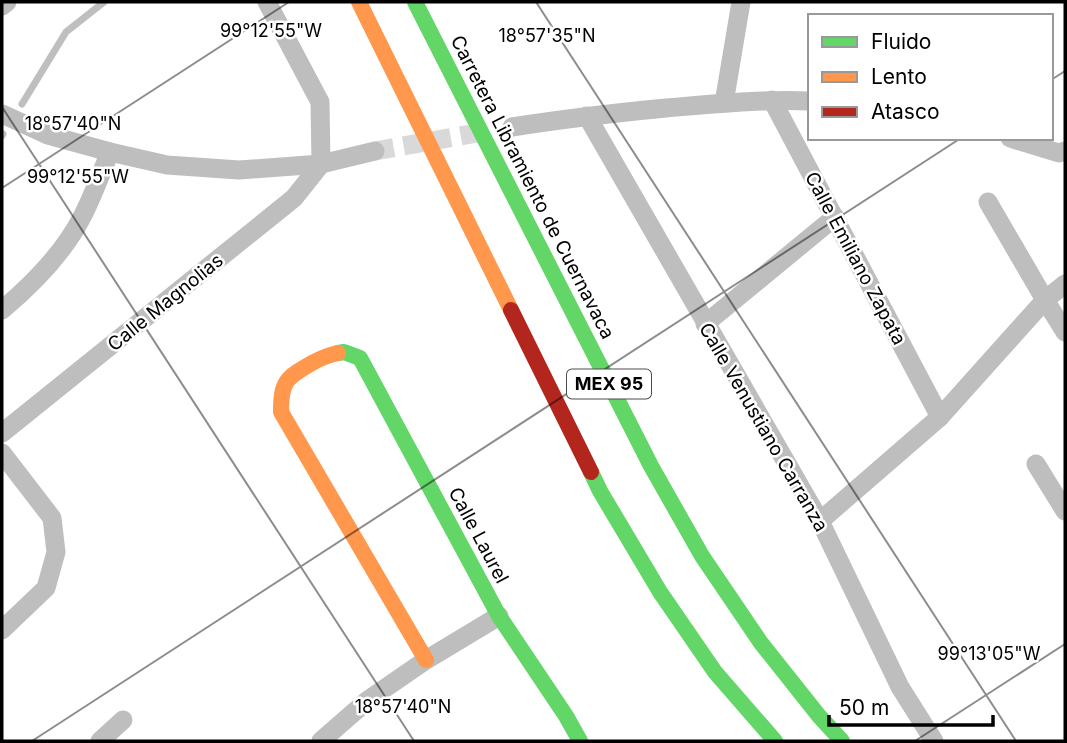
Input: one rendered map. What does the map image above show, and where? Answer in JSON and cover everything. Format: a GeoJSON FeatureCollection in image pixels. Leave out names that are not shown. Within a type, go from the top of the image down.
{"type":"FeatureCollection","features":[{"type":"Feature","properties":{"kind":"main road","name":"MEX 95"},"geometry":{"type":"LineString","coordinates":[[359,2],[600,491],[660,592],[715,672],[775,741]]}},
{"type":"Feature","properties":{"kind":"main road","name":"Carretera Libramiento de Cuernavaca"},"geometry":{"type":"LineString","coordinates":[[415,2],[651,466],[702,556],[761,643],[842,741]]}},
{"type":"Feature","properties":{"kind":"main road","name":"Calle Laurel"},"geometry":{"type":"LineString","coordinates":[[426,660],[281,412],[281,395],[289,376],[327,355],[344,352],[360,358],[499,615],[580,741]]}},
{"type":"Feature","properties":{"kind":"street"},"geometry":{"type":"LineString","coordinates":[[2,6],[7,2]]}},
{"type":"Feature","properties":{"kind":"street"},"geometry":{"type":"LineString","coordinates":[[268,2],[320,102],[321,164]]}},
{"type":"Feature","properties":{"kind":"street"},"geometry":{"type":"LineString","coordinates":[[724,103],[741,2]]}},
{"type":"Feature","properties":{"kind":"street","name":"Calle Emiliano Zapata"},"geometry":{"type":"LineString","coordinates":[[772,100],[940,417]]}},
{"type":"Feature","properties":{"kind":"street"},"geometry":{"type":"LineString","coordinates":[[512,127],[587,116],[724,103],[808,101]]}},
{"type":"Feature","properties":{"kind":"street"},"geometry":{"type":"LineString","coordinates":[[2,114],[48,135],[167,165],[239,170],[321,164],[375,151]]}},
{"type":"Feature","properties":{"kind":"street","name":"Calle Venustiano Carranza"},"geometry":{"type":"LineString","coordinates":[[587,116],[820,521],[900,687],[934,741]]}},
{"type":"Feature","properties":{"kind":"street"},"geometry":{"type":"LineString","coordinates":[[1017,140],[1062,152]]}},
{"type":"Feature","properties":{"kind":"street"},"geometry":{"type":"LineString","coordinates":[[2,310],[25,291],[59,253],[82,217],[110,152]]}},
{"type":"Feature","properties":{"kind":"street","name":"Calle Magnolias"},"geometry":{"type":"LineString","coordinates":[[2,433],[294,198],[321,164]]}},
{"type":"Feature","properties":{"kind":"street"},"geometry":{"type":"LineString","coordinates":[[988,202],[1065,332]]}},
{"type":"Feature","properties":{"kind":"street"},"geometry":{"type":"LineString","coordinates":[[705,324],[835,216]]}},
{"type":"Feature","properties":{"kind":"street"},"geometry":{"type":"LineString","coordinates":[[820,521],[940,417],[1045,300],[1065,284]]}},
{"type":"Feature","properties":{"kind":"street"},"geometry":{"type":"LineString","coordinates":[[2,453],[52,518],[56,552],[46,588],[2,630]]}},
{"type":"Feature","properties":{"kind":"street"},"geometry":{"type":"LineString","coordinates":[[1036,464],[1065,511]]}},
{"type":"Feature","properties":{"kind":"street"},"geometry":{"type":"LineString","coordinates":[[321,741],[368,700],[499,615]]}},
{"type":"Feature","properties":{"kind":"street"},"geometry":{"type":"LineString","coordinates":[[100,741],[123,720]]}},
{"type":"Feature","properties":{"kind":"waterway"},"geometry":{"type":"LineString","coordinates":[[22,104],[66,32],[104,2]]}},
{"type":"Feature","properties":{"kind":"tunnel"},"geometry":{"type":"LineString","coordinates":[[375,151],[488,131]]}},
{"type":"Feature","properties":{"kind":"traffic: fast"},"geometry":{"type":"LineString","coordinates":[[415,2],[651,466],[702,556],[761,643],[842,741]]}},
{"type":"Feature","properties":{"kind":"traffic: fast"},"geometry":{"type":"LineString","coordinates":[[338,353],[344,352],[360,358],[499,616],[580,741]]}},
{"type":"Feature","properties":{"kind":"traffic: fast"},"geometry":{"type":"LineString","coordinates":[[591,472],[660,592],[715,672],[775,741]]}},
{"type":"Feature","properties":{"kind":"traffic: slow"},"geometry":{"type":"LineString","coordinates":[[359,2],[511,310]]}},
{"type":"Feature","properties":{"kind":"traffic: slow"},"geometry":{"type":"LineString","coordinates":[[338,353],[303,368],[287,381],[282,393],[281,412],[426,660]]}},
{"type":"Feature","properties":{"kind":"traffic: jam"},"geometry":{"type":"LineString","coordinates":[[511,310],[591,472]]}}]}
